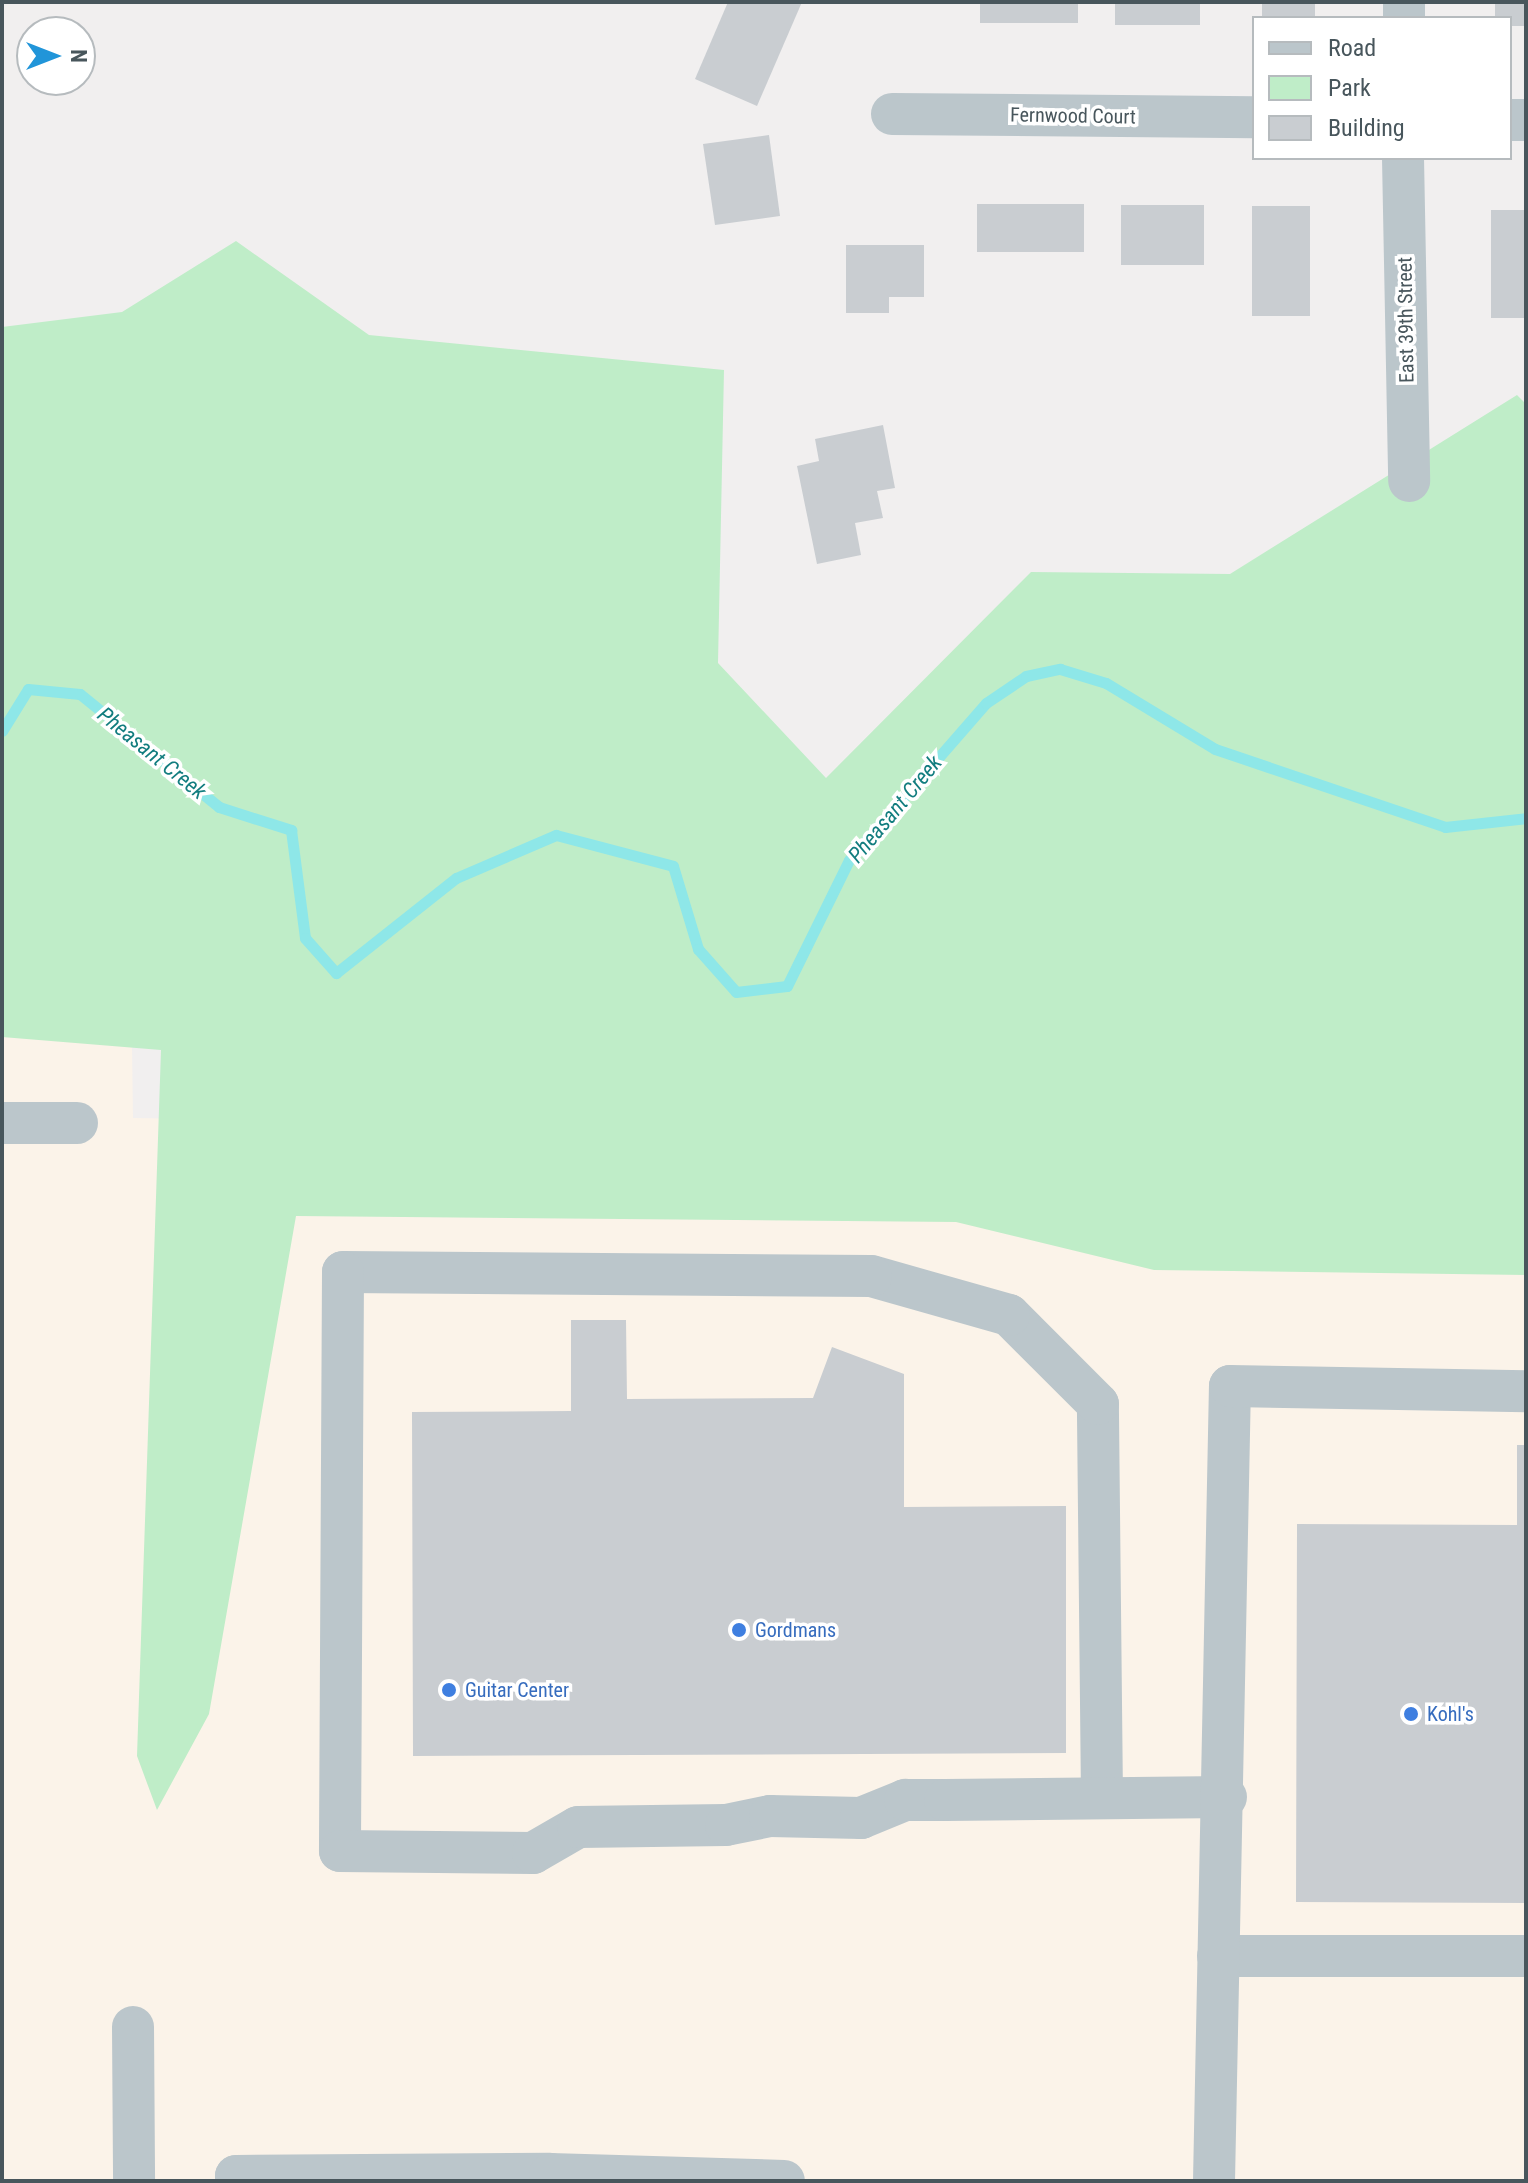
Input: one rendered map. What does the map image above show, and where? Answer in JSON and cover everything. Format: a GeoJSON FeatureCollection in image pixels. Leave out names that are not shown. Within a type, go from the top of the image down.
{"type":"FeatureCollection","features":[{"type":"Feature","properties":{"kind":"street","name":"Fernwood Court"},"geometry":{"type":"LineString","coordinates":[[892,114],[1252,117]]}},
{"type":"Feature","properties":{"kind":"street","name":"East 39th Street"},"geometry":{"type":"LineString","coordinates":[[1403,160],[1409,481]]}},
{"type":"Feature","properties":{"kind":"street"},"geometry":{"type":"LineString","coordinates":[[2,1123],[77,1123]]}},
{"type":"Feature","properties":{"kind":"street"},"geometry":{"type":"LineString","coordinates":[[1102,1798],[1098,1404],[1009,1315],[871,1276],[343,1272],[340,1851],[533,1853],[578,1827],[726,1825],[770,1816],[861,1818],[905,1800],[1226,1797]]}},
{"type":"Feature","properties":{"kind":"street"},"geometry":{"type":"LineString","coordinates":[[1214,2181],[1218,1956],[1226,1797],[1230,1386],[1526,1391]]}},
{"type":"Feature","properties":{"kind":"street"},"geometry":{"type":"LineString","coordinates":[[1218,1956],[1526,1956]]}},
{"type":"Feature","properties":{"kind":"street"},"geometry":{"type":"LineString","coordinates":[[133,2027],[134,2181]]}},
{"type":"Feature","properties":{"kind":"street"},"geometry":{"type":"LineString","coordinates":[[236,2181],[236,2176],[784,2181]]}},
{"type":"Feature","properties":{"kind":"shaded area"},"geometry":{"type":"Polygon","coordinates":[[[2,394],[123,394],[133,1118],[1526,1138],[1526,2181],[2,2181],[2,394]]]}},
{"type":"Feature","properties":{"kind":"green space"},"geometry":{"type":"Polygon","coordinates":[[[236,241],[369,335],[724,370],[718,663],[826,778],[1031,572],[1230,574],[1517,395],[1526,404],[1526,1275],[1154,1270],[956,1222],[296,1216],[209,1714],[157,1810],[137,1756],[161,1050],[2,1037],[2,327],[122,312],[236,241]]]}},
{"type":"Feature","properties":{"kind":"building"},"geometry":{"type":"Polygon","coordinates":[[[728,2],[802,2],[757,106],[695,79],[728,2]]]}},
{"type":"Feature","properties":{"kind":"building"},"geometry":{"type":"Polygon","coordinates":[[[980,2],[1078,2],[1078,23],[980,23],[980,2]]]}},
{"type":"Feature","properties":{"kind":"building"},"geometry":{"type":"Polygon","coordinates":[[[1115,2],[1200,2],[1200,25],[1115,25],[1115,2]]]}},
{"type":"Feature","properties":{"kind":"building"},"geometry":{"type":"Polygon","coordinates":[[[1262,2],[1315,2],[1315,16],[1262,16],[1262,2]]]}},
{"type":"Feature","properties":{"kind":"building"},"geometry":{"type":"Polygon","coordinates":[[[1495,2],[1526,2],[1526,26],[1512,26],[1512,16],[1495,16],[1495,2]]]}},
{"type":"Feature","properties":{"kind":"building"},"geometry":{"type":"Polygon","coordinates":[[[769,135],[780,216],[715,225],[703,144],[769,135]]]}},
{"type":"Feature","properties":{"kind":"building"},"geometry":{"type":"Polygon","coordinates":[[[977,204],[1084,204],[1084,252],[977,252],[977,204]]]}},
{"type":"Feature","properties":{"kind":"building"},"geometry":{"type":"Polygon","coordinates":[[[1121,205],[1204,205],[1204,265],[1121,265],[1121,205]]]}},
{"type":"Feature","properties":{"kind":"building"},"geometry":{"type":"Polygon","coordinates":[[[1252,206],[1310,206],[1310,316],[1252,316],[1252,206]]]}},
{"type":"Feature","properties":{"kind":"building"},"geometry":{"type":"Polygon","coordinates":[[[1491,210],[1526,210],[1526,318],[1491,318],[1491,210]]]}},
{"type":"Feature","properties":{"kind":"building"},"geometry":{"type":"Polygon","coordinates":[[[846,245],[924,245],[924,297],[889,297],[889,313],[846,313],[846,245]]]}},
{"type":"Feature","properties":{"kind":"building"},"geometry":{"type":"Polygon","coordinates":[[[883,425],[895,488],[877,491],[883,518],[855,523],[861,555],[817,564],[797,466],[819,461],[815,439],[883,425]]]}},
{"type":"Feature","properties":{"kind":"building","name":"Gordmans"},"geometry":{"type":"Polygon","coordinates":[[[571,1320],[626,1320],[627,1399],[813,1398],[832,1347],[904,1374],[904,1507],[1066,1506],[1066,1753],[413,1756],[412,1412],[571,1411],[571,1320]]]}},
{"type":"Feature","properties":{"kind":"building","name":"Kohl's"},"geometry":{"type":"Polygon","coordinates":[[[1517,1445],[1526,1445],[1526,1903],[1296,1902],[1297,1524],[1517,1525],[1517,1445]]]}},
{"type":"Feature","properties":{"kind":"waterway","name":"Pheasant Creek"},"geometry":{"type":"LineString","coordinates":[[2,731],[28,689],[80,694],[219,807],[291,830],[305,938],[336,973],[456,878],[556,835],[673,866],[698,949],[736,992],[787,986],[849,860],[986,703],[1026,676],[1060,669],[1106,683],[1215,749],[1445,827],[1526,818]]}},
{"type":"Feature","properties":{"kind":"place","name":"Gordmans"},"geometry":{"type":"Point","coordinates":[739,1630]}},
{"type":"Feature","properties":{"kind":"place","name":"Guitar Center"},"geometry":{"type":"Point","coordinates":[449,1690]}},
{"type":"Feature","properties":{"kind":"place","name":"Kohl's"},"geometry":{"type":"Point","coordinates":[1411,1714]}}]}
